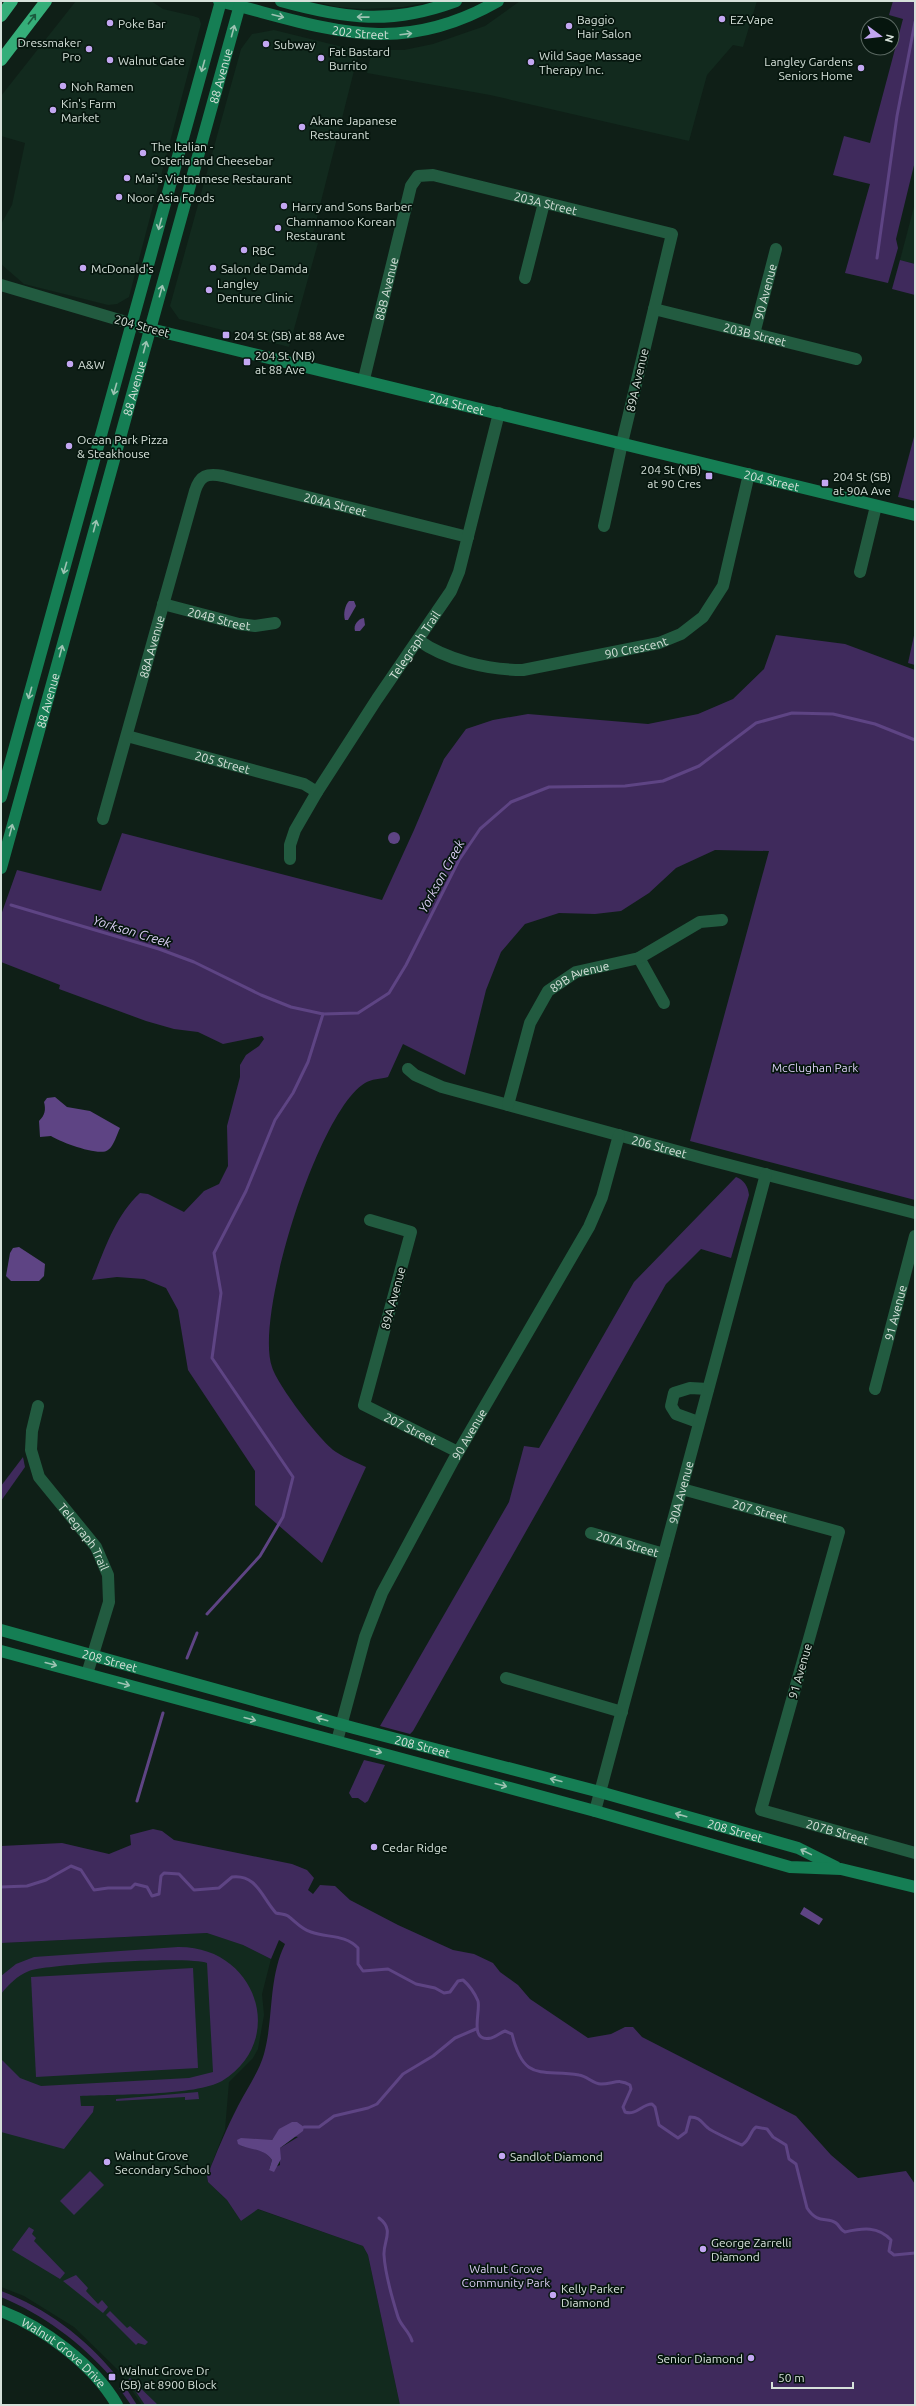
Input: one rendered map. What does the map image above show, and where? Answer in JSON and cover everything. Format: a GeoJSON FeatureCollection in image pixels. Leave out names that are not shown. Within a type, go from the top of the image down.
{"type":"FeatureCollection","features":[{"type":"Feature","properties":{"kind":"highway"},"geometry":{"type":"LineString","coordinates":[[1,16],[12,1]]}},
{"type":"Feature","properties":{"kind":"highway"},"geometry":{"type":"LineString","coordinates":[[1,60],[46,1]]}},
{"type":"Feature","properties":{"kind":"main road","name":"202 Street"},"geometry":{"type":"LineString","coordinates":[[221,1],[241,4],[343,31],[383,35],[402,34],[438,28],[459,21],[498,1]]}},
{"type":"Feature","properties":{"kind":"main road","name":"88 Avenue"},"geometry":{"type":"LineString","coordinates":[[1,797],[133,324],[221,1]]}},
{"type":"Feature","properties":{"kind":"main road","name":"202 Street"},"geometry":{"type":"LineString","coordinates":[[281,1],[324,13],[365,18],[418,13],[456,1]]}},
{"type":"Feature","properties":{"kind":"main road","name":"88 Avenue"},"geometry":{"type":"LineString","coordinates":[[1,868],[241,4]]}},
{"type":"Feature","properties":{"kind":"main road","name":"204 Street"},"geometry":{"type":"LineString","coordinates":[[133,324],[364,379],[915,515]]}},
{"type":"Feature","properties":{"kind":"main road"},"geometry":{"type":"LineString","coordinates":[[15,746],[33,751]]}},
{"type":"Feature","properties":{"kind":"main road","name":"208 Street"},"geometry":{"type":"LineString","coordinates":[[1,1630],[341,1724],[600,1792],[798,1848],[841,1869]]}},
{"type":"Feature","properties":{"kind":"main road","name":"208 Street"},"geometry":{"type":"LineString","coordinates":[[1,1651],[595,1811],[790,1867],[841,1869],[915,1887]]}},
{"type":"Feature","properties":{"kind":"main road","name":"Walnut Grove Drive"},"geometry":{"type":"LineString","coordinates":[[1,2311],[24,2321],[52,2338],[87,2368],[117,2405]]}},
{"type":"Feature","properties":{"kind":"street","name":"203A Street"},"geometry":{"type":"LineString","coordinates":[[418,176],[433,175],[672,234]]}},
{"type":"Feature","properties":{"kind":"street","name":"88B Avenue"},"geometry":{"type":"LineString","coordinates":[[364,379],[411,186],[418,176]]}},
{"type":"Feature","properties":{"kind":"street"},"geometry":{"type":"LineString","coordinates":[[525,278],[544,203]]}},
{"type":"Feature","properties":{"kind":"street","name":"89A Avenue"},"geometry":{"type":"LineString","coordinates":[[604,526],[622,443],[672,234]]}},
{"type":"Feature","properties":{"kind":"street","name":"90 Avenue"},"geometry":{"type":"LineString","coordinates":[[754,334],[776,249]]}},
{"type":"Feature","properties":{"kind":"street","name":"204 Street"},"geometry":{"type":"LineString","coordinates":[[1,285],[133,324]]}},
{"type":"Feature","properties":{"kind":"street","name":"203B Street"},"geometry":{"type":"LineString","coordinates":[[654,309],[856,359]]}},
{"type":"Feature","properties":{"kind":"street","name":"Telegraph Trail"},"geometry":{"type":"LineString","coordinates":[[290,859],[290,845],[296,830],[317,792],[377,699],[451,591],[468,537],[499,413]]}},
{"type":"Feature","properties":{"kind":"street","name":"204A Street"},"geometry":{"type":"LineString","coordinates":[[203,475],[208,474],[223,476],[468,537]]}},
{"type":"Feature","properties":{"kind":"street","name":"90 Crescent"},"geometry":{"type":"LineString","coordinates":[[418,640],[441,654],[506,670],[523,670],[659,643],[681,634],[703,617],[723,586],[749,474]]}},
{"type":"Feature","properties":{"kind":"street","name":"88A Avenue"},"geometry":{"type":"LineString","coordinates":[[103,819],[195,491],[198,481],[203,475]]}},
{"type":"Feature","properties":{"kind":"street"},"geometry":{"type":"LineString","coordinates":[[860,572],[876,506]]}},
{"type":"Feature","properties":{"kind":"street","name":"204B Street"},"geometry":{"type":"LineString","coordinates":[[163,604],[239,624],[255,626],[275,622]]}},
{"type":"Feature","properties":{"kind":"street","name":"205 Street"},"geometry":{"type":"LineString","coordinates":[[127,736],[304,784],[317,792]]}},
{"type":"Feature","properties":{"kind":"street","name":"89B Avenue"},"geometry":{"type":"LineString","coordinates":[[508,1104],[530,1023],[548,991],[576,972],[640,958],[700,922],[722,920]]}},
{"type":"Feature","properties":{"kind":"street"},"geometry":{"type":"LineString","coordinates":[[640,958],[664,1003]]}},
{"type":"Feature","properties":{"kind":"street","name":"206 Street"},"geometry":{"type":"LineString","coordinates":[[408,1068],[415,1075],[442,1086],[619,1135],[915,1213]]}},
{"type":"Feature","properties":{"kind":"street","name":"90 Avenue"},"geometry":{"type":"LineString","coordinates":[[336,1741],[374,1610],[458,1452],[592,1222],[602,1197],[619,1135]]}},
{"type":"Feature","properties":{"kind":"street","name":"90A Avenue"},"geometry":{"type":"LineString","coordinates":[[595,1811],[682,1489],[698,1422],[766,1174]]}},
{"type":"Feature","properties":{"kind":"street","name":"89A Avenue"},"geometry":{"type":"LineString","coordinates":[[364,1405],[411,1232],[370,1220]]}},
{"type":"Feature","properties":{"kind":"street","name":"91 Avenue"},"geometry":{"type":"LineString","coordinates":[[876,1389],[915,1236]]}},
{"type":"Feature","properties":{"kind":"street"},"geometry":{"type":"LineString","coordinates":[[698,1422],[676,1414],[671,1406],[674,1393],[690,1388],[708,1389]]}},
{"type":"Feature","properties":{"kind":"street","name":"207 Street"},"geometry":{"type":"LineString","coordinates":[[364,1405],[458,1452]]}},
{"type":"Feature","properties":{"kind":"street","name":"Telegraph Trail"},"geometry":{"type":"LineString","coordinates":[[38,1406],[32,1431],[31,1450],[39,1477],[96,1547],[108,1575],[109,1602],[87,1674]]}},
{"type":"Feature","properties":{"kind":"street","name":"207 Street"},"geometry":{"type":"LineString","coordinates":[[682,1489],[839,1532]]}},
{"type":"Feature","properties":{"kind":"street","name":"91 Avenue"},"geometry":{"type":"LineString","coordinates":[[761,1810],[839,1532]]}},
{"type":"Feature","properties":{"kind":"street","name":"207A Street"},"geometry":{"type":"LineString","coordinates":[[591,1533],[664,1554]]}},
{"type":"Feature","properties":{"kind":"street"},"geometry":{"type":"LineString","coordinates":[[506,1678],[622,1712]]}},
{"type":"Feature","properties":{"kind":"street","name":"207B Street"},"geometry":{"type":"LineString","coordinates":[[761,1810],[915,1853]]}},
{"type":"Feature","properties":{"kind":"shaded area"},"geometry":{"type":"Polygon","coordinates":[[[76,1],[151,1],[163,9],[199,18],[201,24],[129,297],[117,304],[108,305],[24,284],[1,264],[1,224],[12,205],[25,143],[1,136],[1,96],[76,1]]]}},
{"type":"Feature","properties":{"kind":"shaded area"},"geometry":{"type":"Polygon","coordinates":[[[313,1],[435,1],[403,7],[364,9],[337,7],[313,1]]]}},
{"type":"Feature","properties":{"kind":"shaded area"},"geometry":{"type":"Polygon","coordinates":[[[520,1],[757,1],[743,47],[733,45],[707,75],[689,141],[490,95],[367,73],[372,50],[404,50],[433,44],[485,26],[520,1]]]}},
{"type":"Feature","properties":{"kind":"shaded area"},"geometry":{"type":"Polygon","coordinates":[[[274,30],[359,51],[311,241],[318,243],[289,347],[179,319],[170,306],[241,49],[252,34],[274,30]]]}},
{"type":"Feature","properties":{"kind":"shaded area"},"geometry":{"type":"Polygon","coordinates":[[[915,203],[915,264],[900,260],[915,203]]]}},
{"type":"Feature","properties":{"kind":"shaded area"},"geometry":{"type":"Polygon","coordinates":[[[349,601],[354,601],[356,606],[348,620],[345,620],[344,612],[346,605],[349,601]]]}},
{"type":"Feature","properties":{"kind":"shaded area"},"geometry":{"type":"Polygon","coordinates":[[[364,618],[365,625],[360,631],[355,631],[356,623],[364,618]]]}},
{"type":"Feature","properties":{"kind":"shaded area"},"geometry":{"type":"Polygon","coordinates":[[[392,832],[396,832],[400,838],[396,844],[392,844],[388,840],[388,836],[392,832]]]}},
{"type":"Feature","properties":{"kind":"shaded area"},"geometry":{"type":"Polygon","coordinates":[[[55,1097],[67,1107],[90,1111],[120,1128],[114,1143],[110,1148],[104,1152],[97,1152],[71,1145],[51,1136],[40,1137],[39,1121],[43,1117],[45,1108],[44,1102],[47,1098],[55,1097]]]}},
{"type":"Feature","properties":{"kind":"shaded area"},"geometry":{"type":"Polygon","coordinates":[[[19,1247],[45,1264],[44,1276],[39,1281],[11,1281],[6,1276],[10,1253],[13,1248],[19,1247]]]}},
{"type":"Feature","properties":{"kind":"shaded area"},"geometry":{"type":"Polygon","coordinates":[[[804,1907],[823,1919],[819,1925],[800,1914],[804,1907]]]}},
{"type":"Feature","properties":{"kind":"shaded area","name":"Walnut Grove Secondary School"},"geometry":{"type":"Polygon","coordinates":[[[207,1933],[243,1945],[271,1959],[262,1994],[264,2015],[258,2049],[253,2058],[229,2082],[225,2130],[207,2176],[208,2182],[227,2200],[241,2221],[257,2209],[363,2246],[368,2255],[400,2405],[142,2405],[118,2370],[74,2327],[24,2296],[1,2287],[1,1943],[207,1933]]]}},
{"type":"Feature","properties":{"kind":"shaded area"},"geometry":{"type":"Polygon","coordinates":[[[292,2122],[297,2122],[304,2127],[303,2131],[280,2148],[281,2159],[274,2172],[269,2170],[272,2160],[265,2153],[238,2144],[237,2140],[241,2138],[272,2140],[279,2129],[292,2122]]]}},
{"type":"Feature","properties":{"kind":"green space"},"geometry":{"type":"Polygon","coordinates":[[[893,1],[915,1],[915,161],[896,239],[898,248],[888,283],[845,273],[870,184],[833,175],[844,136],[870,143],[893,56],[900,56],[900,30],[903,19],[900,18],[900,16],[889,15],[893,1]]]}},
{"type":"Feature","properties":{"kind":"green space"},"geometry":{"type":"Polygon","coordinates":[[[900,260],[915,264],[915,295],[892,289],[900,260]]]}},
{"type":"Feature","properties":{"kind":"green space"},"geometry":{"type":"Polygon","coordinates":[[[915,433],[915,501],[898,497],[915,433]]]}},
{"type":"Feature","properties":{"kind":"green space"},"geometry":{"type":"Polygon","coordinates":[[[915,631],[915,665],[908,663],[915,631]]]}},
{"type":"Feature","properties":{"kind":"green space","name":"McClughan Park"},"geometry":{"type":"Polygon","coordinates":[[[776,635],[845,644],[915,670],[915,1200],[690,1141],[769,851],[715,850],[676,868],[649,893],[621,911],[595,914],[559,913],[525,924],[501,952],[486,990],[465,1075],[403,1044],[388,1077],[365,1083],[347,1101],[328,1132],[310,1172],[294,1217],[281,1263],[272,1305],[269,1342],[272,1367],[282,1387],[320,1437],[336,1452],[366,1467],[322,1563],[255,1505],[255,1471],[188,1370],[178,1310],[166,1288],[144,1279],[117,1277],[92,1280],[117,1222],[131,1202],[140,1193],[148,1194],[184,1212],[204,1191],[219,1184],[228,1166],[227,1126],[240,1077],[240,1065],[246,1055],[259,1046],[264,1039],[262,1036],[223,1044],[198,1032],[174,1029],[146,1021],[59,989],[60,985],[1,962],[1,915],[17,870],[101,891],[122,833],[382,900],[444,759],[466,729],[493,720],[528,714],[648,724],[698,714],[733,699],[764,669],[776,635]]]}},
{"type":"Feature","properties":{"kind":"green space"},"geometry":{"type":"Polygon","coordinates":[[[736,1177],[745,1184],[749,1195],[731,1258],[701,1249],[666,1284],[413,1731],[410,1734],[380,1726],[509,1502],[524,1446],[539,1448],[634,1282],[736,1177]]]}},
{"type":"Feature","properties":{"kind":"green space"},"geometry":{"type":"Polygon","coordinates":[[[23,1457],[25,1467],[1,1501],[1,1486],[23,1457]]]}},
{"type":"Feature","properties":{"kind":"green space"},"geometry":{"type":"Polygon","coordinates":[[[364,1760],[385,1765],[368,1801],[365,1803],[358,1798],[352,1798],[349,1793],[364,1760]]]}},
{"type":"Feature","properties":{"kind":"green space","name":"Walnut Grove Community Park"},"geometry":{"type":"Polygon","coordinates":[[[153,1829],[162,1831],[174,1840],[292,1864],[307,1870],[314,1878],[308,1890],[313,1894],[320,1885],[335,1886],[350,1900],[398,1925],[453,1950],[474,1954],[493,1963],[500,1972],[518,1985],[530,1999],[588,2038],[611,2034],[625,2027],[633,2027],[642,2037],[796,2116],[831,2155],[858,2178],[906,2171],[915,2184],[915,2405],[400,2405],[368,2255],[363,2246],[258,2209],[241,2221],[227,2200],[208,2182],[207,2176],[226,2132],[262,2061],[267,2040],[276,1971],[285,1944],[279,1940],[271,1959],[243,1945],[207,1933],[1,1943],[1,1846],[62,1843],[109,1854],[131,1845],[130,1835],[153,1829]],[[277,2133],[272,2140],[261,2140],[241,2146],[254,2148],[266,2153],[272,2160],[269,2170],[280,2165],[280,2148],[298,2137],[277,2133]]]}},
{"type":"Feature","properties":{"kind":"green space"},"geometry":{"type":"Polygon","coordinates":[[[178,1947],[205,1951],[227,1962],[244,1978],[254,1999],[258,2021],[254,2043],[242,2064],[222,2081],[210,2086],[175,2092],[80,2096],[81,2106],[94,2106],[93,2112],[64,2149],[1,2132],[1,2059],[20,2078],[41,2086],[189,2078],[213,2072],[207,1963],[175,1960],[119,1962],[41,1968],[21,1975],[1,1994],[1,1976],[16,1964],[34,1957],[178,1947]]]}},
{"type":"Feature","properties":{"kind":"green space"},"geometry":{"type":"Polygon","coordinates":[[[193,1968],[198,2068],[36,2077],[31,1977],[193,1968]]]}},
{"type":"Feature","properties":{"kind":"green space"},"geometry":{"type":"Polygon","coordinates":[[[198,2092],[199,2099],[185,2100],[185,2097],[116,2101],[116,2099],[198,2092]]]}},
{"type":"Feature","properties":{"kind":"green space"},"geometry":{"type":"Polygon","coordinates":[[[90,2171],[104,2185],[74,2215],[60,2201],[90,2171]]]}},
{"type":"Feature","properties":{"kind":"green space"},"geometry":{"type":"Polygon","coordinates":[[[29,2227],[34,2230],[32,2234],[36,2238],[34,2241],[65,2273],[60,2279],[12,2250],[29,2227]]]}},
{"type":"Feature","properties":{"kind":"green space"},"geometry":{"type":"Polygon","coordinates":[[[76,2275],[88,2288],[86,2291],[98,2304],[102,2300],[108,2307],[103,2313],[63,2281],[76,2275]]]}},
{"type":"Feature","properties":{"kind":"green space"},"geometry":{"type":"Polygon","coordinates":[[[1,2291],[33,2306],[63,2325],[90,2348],[115,2374],[111,2377],[87,2352],[47,2321],[1,2297],[1,2291]]]}},
{"type":"Feature","properties":{"kind":"green space"},"geometry":{"type":"Polygon","coordinates":[[[110,2311],[127,2328],[130,2326],[148,2342],[145,2345],[138,2343],[136,2345],[106,2315],[110,2311]]]}},
{"type":"Feature","properties":{"kind":"green space"},"geometry":{"type":"Polygon","coordinates":[[[130,2378],[158,2405],[145,2405],[128,2380],[130,2378]]]}},
{"type":"Feature","properties":{"kind":"green space"},"geometry":{"type":"Polygon","coordinates":[[[124,2385],[137,2405],[131,2405],[119,2388],[124,2385]]]}},
{"type":"Feature","properties":{"kind":"waterway"},"geometry":{"type":"LineString","coordinates":[[877,258],[897,116],[915,22]]}},
{"type":"Feature","properties":{"kind":"waterway","name":"Yorkson Creek"},"geometry":{"type":"LineString","coordinates":[[11,905],[159,949],[194,962],[261,995],[291,1007],[323,1014],[358,1013],[389,993],[406,965],[459,860],[480,829],[511,802],[549,787],[625,786],[663,781],[699,766],[756,723],[792,713],[833,714],[875,724],[915,740]]}},
{"type":"Feature","properties":{"kind":"waterway"},"geometry":{"type":"LineString","coordinates":[[207,1614],[260,1556],[283,1517],[293,1477],[212,1358],[221,1293],[214,1253],[246,1191],[275,1120],[293,1093],[308,1062],[323,1014]]}},
{"type":"Feature","properties":{"kind":"waterway"},"geometry":{"type":"LineString","coordinates":[[187,1658],[197,1633]]}},
{"type":"Feature","properties":{"kind":"waterway"},"geometry":{"type":"LineString","coordinates":[[137,1801],[163,1713]]}},
{"type":"Feature","properties":{"kind":"waterway"},"geometry":{"type":"LineString","coordinates":[[1,1887],[27,1886],[46,1880],[71,1866],[81,1870],[94,1890],[108,1888],[131,1888],[135,1884],[147,1887],[152,1896],[159,1894],[161,1876],[164,1873],[179,1874],[194,1890],[219,1888],[232,1877],[247,1879],[258,1888],[276,1913],[288,1916],[307,1931],[342,1938],[353,1944],[358,1948],[358,1964],[363,1971],[388,1969],[416,1984],[435,1988],[444,1993],[450,1992],[458,1981],[463,1980],[472,1990],[478,2001],[477,2025],[480,2036],[484,2038],[491,2038],[505,2031],[512,2034],[522,2060],[528,2067],[536,2071],[579,2075],[598,2084],[619,2082],[626,2083],[630,2085],[631,2089],[623,2107],[625,2112],[629,2113],[636,2111],[652,2104],[655,2107],[659,2125],[678,2138],[686,2132],[690,2117],[699,2119],[710,2130],[742,2145],[756,2127],[767,2129],[773,2137],[786,2145],[789,2159],[796,2164],[807,2208],[815,2217],[833,2221],[845,2232],[864,2229],[881,2232],[891,2240],[889,2251],[894,2255],[915,2253]]}},
{"type":"Feature","properties":{"kind":"waterway"},"geometry":{"type":"LineString","coordinates":[[304,2127],[319,2127],[334,2116],[368,2108],[377,2104],[403,2074],[433,2056],[455,2038],[476,2029]]}},
{"type":"Feature","properties":{"kind":"waterway"},"geometry":{"type":"LineString","coordinates":[[379,2218],[384,2222],[387,2231],[384,2255],[386,2270],[396,2310],[399,2320],[412,2341]]}},
{"type":"Feature","properties":{"kind":"place","name":"EZ-Vape"},"geometry":{"type":"Point","coordinates":[722,19]}},
{"type":"Feature","properties":{"kind":"place","name":"Poke Bar"},"geometry":{"type":"Point","coordinates":[110,23]}},
{"type":"Feature","properties":{"kind":"place","name":"Baggio Hair Salon"},"geometry":{"type":"Point","coordinates":[569,26]}},
{"type":"Feature","properties":{"kind":"place","name":"Subway"},"geometry":{"type":"Point","coordinates":[266,44]}},
{"type":"Feature","properties":{"kind":"place","name":"Dressmaker Pro"},"geometry":{"type":"Point","coordinates":[89,49]}},
{"type":"Feature","properties":{"kind":"place","name":"Fat Bastard Burrito"},"geometry":{"type":"Point","coordinates":[321,58]}},
{"type":"Feature","properties":{"kind":"place","name":"Walnut Gate"},"geometry":{"type":"Point","coordinates":[110,60]}},
{"type":"Feature","properties":{"kind":"place","name":"Wild Sage Massage Therapy Inc."},"geometry":{"type":"Point","coordinates":[531,62]}},
{"type":"Feature","properties":{"kind":"place","name":"Langley Gardens Seniors Home"},"geometry":{"type":"Point","coordinates":[861,68]}},
{"type":"Feature","properties":{"kind":"place","name":"Noh Ramen"},"geometry":{"type":"Point","coordinates":[63,86]}},
{"type":"Feature","properties":{"kind":"place","name":"Kin's Farm Market"},"geometry":{"type":"Point","coordinates":[53,110]}},
{"type":"Feature","properties":{"kind":"place","name":"Akane Japanese Restaurant"},"geometry":{"type":"Point","coordinates":[302,127]}},
{"type":"Feature","properties":{"kind":"place","name":"The Italian - Osteria and Cheesebar"},"geometry":{"type":"Point","coordinates":[143,153]}},
{"type":"Feature","properties":{"kind":"place","name":"Mai's Vietnamese Restaurant"},"geometry":{"type":"Point","coordinates":[127,178]}},
{"type":"Feature","properties":{"kind":"place","name":"Noor Asia Foods"},"geometry":{"type":"Point","coordinates":[119,197]}},
{"type":"Feature","properties":{"kind":"place","name":"Harry and Sons Barber"},"geometry":{"type":"Point","coordinates":[284,206]}},
{"type":"Feature","properties":{"kind":"place","name":"Chamnamoo Korean Restaurant"},"geometry":{"type":"Point","coordinates":[278,228]}},
{"type":"Feature","properties":{"kind":"place","name":"RBC"},"geometry":{"type":"Point","coordinates":[244,250]}},
{"type":"Feature","properties":{"kind":"place","name":"McDonald's"},"geometry":{"type":"Point","coordinates":[83,268]}},
{"type":"Feature","properties":{"kind":"place","name":"Salon de Damda"},"geometry":{"type":"Point","coordinates":[213,268]}},
{"type":"Feature","properties":{"kind":"place","name":"Langley Denture Clinic"},"geometry":{"type":"Point","coordinates":[209,290]}},
{"type":"Feature","properties":{"kind":"place","name":"204 St (SB) at 88 Ave"},"geometry":{"type":"Point","coordinates":[226,335]}},
{"type":"Feature","properties":{"kind":"place","name":"204 St (NB) at 88 Ave"},"geometry":{"type":"Point","coordinates":[247,362]}},
{"type":"Feature","properties":{"kind":"place","name":"A&W"},"geometry":{"type":"Point","coordinates":[70,364]}},
{"type":"Feature","properties":{"kind":"place","name":"Ocean Park Pizza & Steakhouse"},"geometry":{"type":"Point","coordinates":[69,446]}},
{"type":"Feature","properties":{"kind":"place","name":"204 St (NB) at 90 Cres"},"geometry":{"type":"Point","coordinates":[709,476]}},
{"type":"Feature","properties":{"kind":"place","name":"204 St (SB) at 90A Ave"},"geometry":{"type":"Point","coordinates":[825,483]}},
{"type":"Feature","properties":{"kind":"place","name":"Cedar Ridge"},"geometry":{"type":"Point","coordinates":[374,1847]}},
{"type":"Feature","properties":{"kind":"place","name":"Sandlot Diamond"},"geometry":{"type":"Point","coordinates":[502,2156]}},
{"type":"Feature","properties":{"kind":"place","name":"Walnut Grove Secondary School"},"geometry":{"type":"Point","coordinates":[107,2162]}},
{"type":"Feature","properties":{"kind":"place","name":"George Zarrelli Diamond"},"geometry":{"type":"Point","coordinates":[703,2249]}},
{"type":"Feature","properties":{"kind":"place","name":"Kelly Parker Diamond"},"geometry":{"type":"Point","coordinates":[553,2295]}},
{"type":"Feature","properties":{"kind":"place","name":"Senior Diamond"},"geometry":{"type":"Point","coordinates":[751,2358]}},
{"type":"Feature","properties":{"kind":"place","name":"Walnut Grove Dr (SB) at 8900 Block"},"geometry":{"type":"Point","coordinates":[112,2377]}}]}
